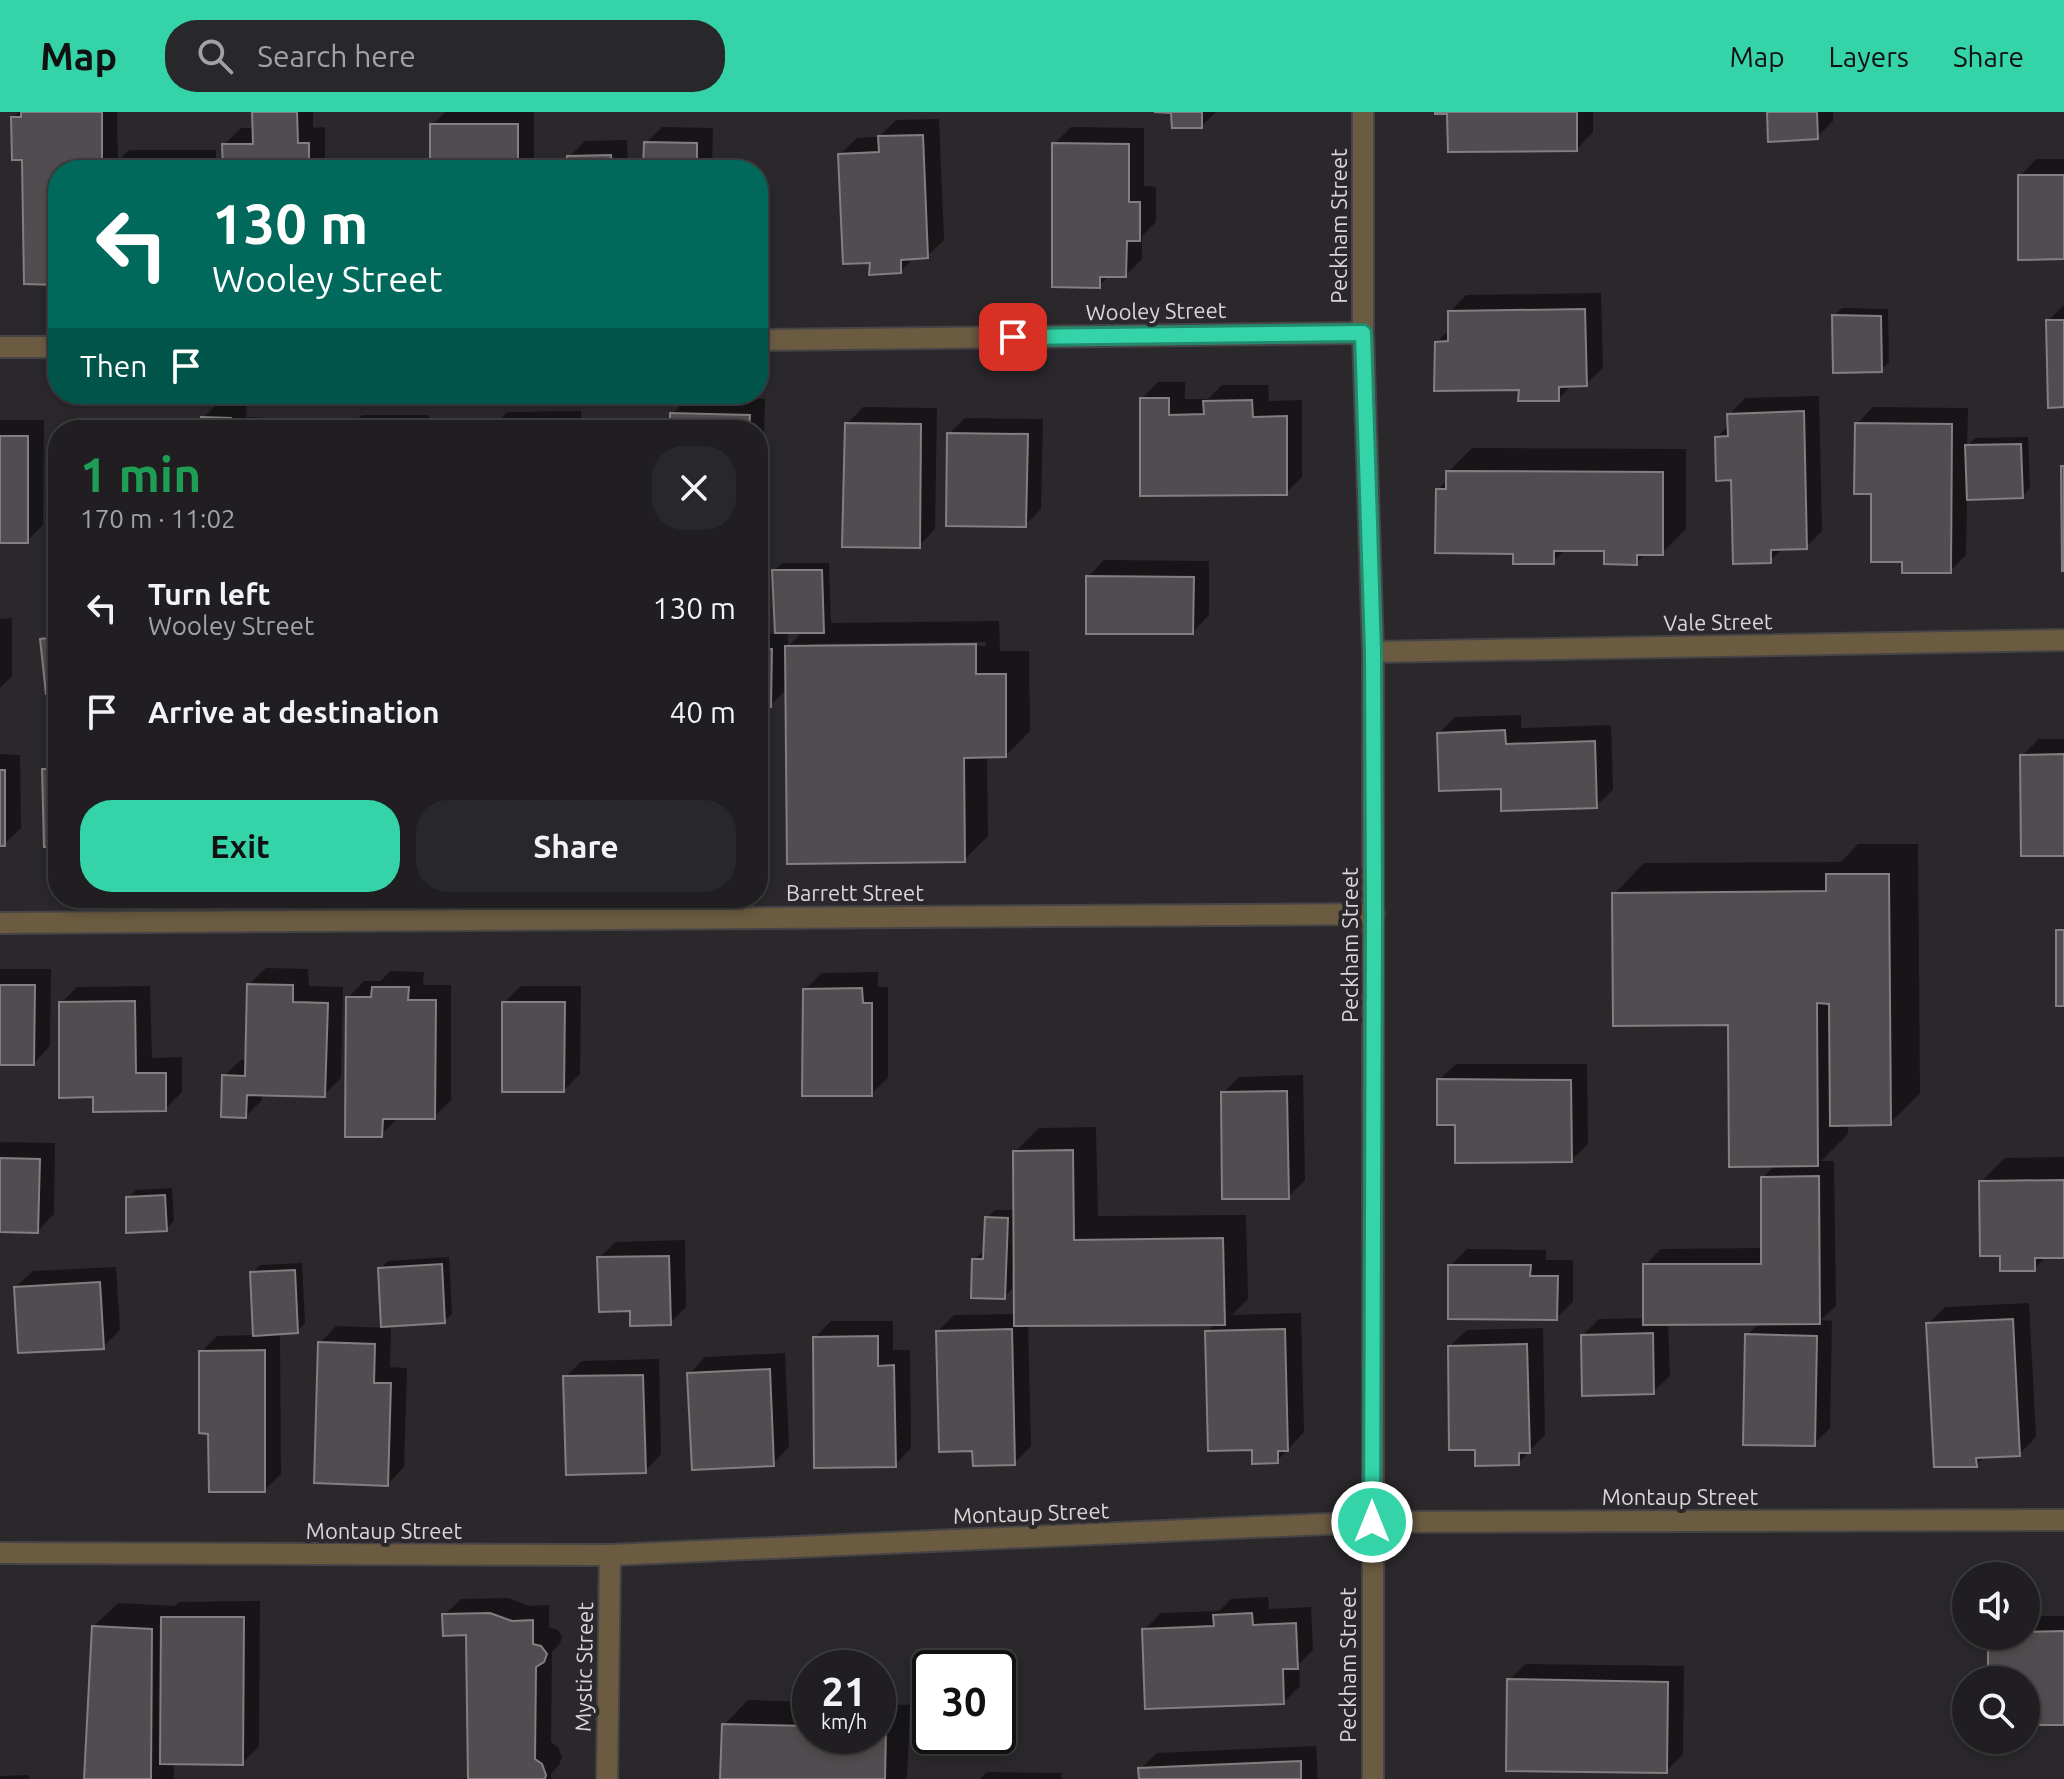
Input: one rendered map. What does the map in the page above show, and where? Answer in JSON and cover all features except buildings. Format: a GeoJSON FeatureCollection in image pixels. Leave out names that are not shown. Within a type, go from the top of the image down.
{"type":"FeatureCollection","features":[{"type":"Feature","properties":{"kind":"street","name":"Peckham Street"},"geometry":{"type":"LineString","coordinates":[[1363,112],[1363,333],[1373,652],[1373,1779]]}},
{"type":"Feature","properties":{"kind":"street","name":"Wooley Street"},"geometry":{"type":"LineString","coordinates":[[768,340],[1363,333]]}},
{"type":"Feature","properties":{"kind":"street"},"geometry":{"type":"LineString","coordinates":[[0,347],[48,347]]}},
{"type":"Feature","properties":{"kind":"street","name":"Vale Street"},"geometry":{"type":"LineString","coordinates":[[1373,652],[2064,640]]}},
{"type":"Feature","properties":{"kind":"street","name":"Barrett Street"},"geometry":{"type":"LineString","coordinates":[[0,923],[1374,914]]}},
{"type":"Feature","properties":{"kind":"street","name":"Montaup Street"},"geometry":{"type":"LineString","coordinates":[[0,1553],[610,1555],[1372,1522],[2064,1520]]}},
{"type":"Feature","properties":{"kind":"street","name":"Mystic Street"},"geometry":{"type":"LineString","coordinates":[[607,1779],[610,1555]]}},
{"type":"Feature","properties":{"kind":"route"},"geometry":{"type":"LineString","coordinates":[[1013,337],[1363,333],[1373,652],[1372,1522]]}}]}
